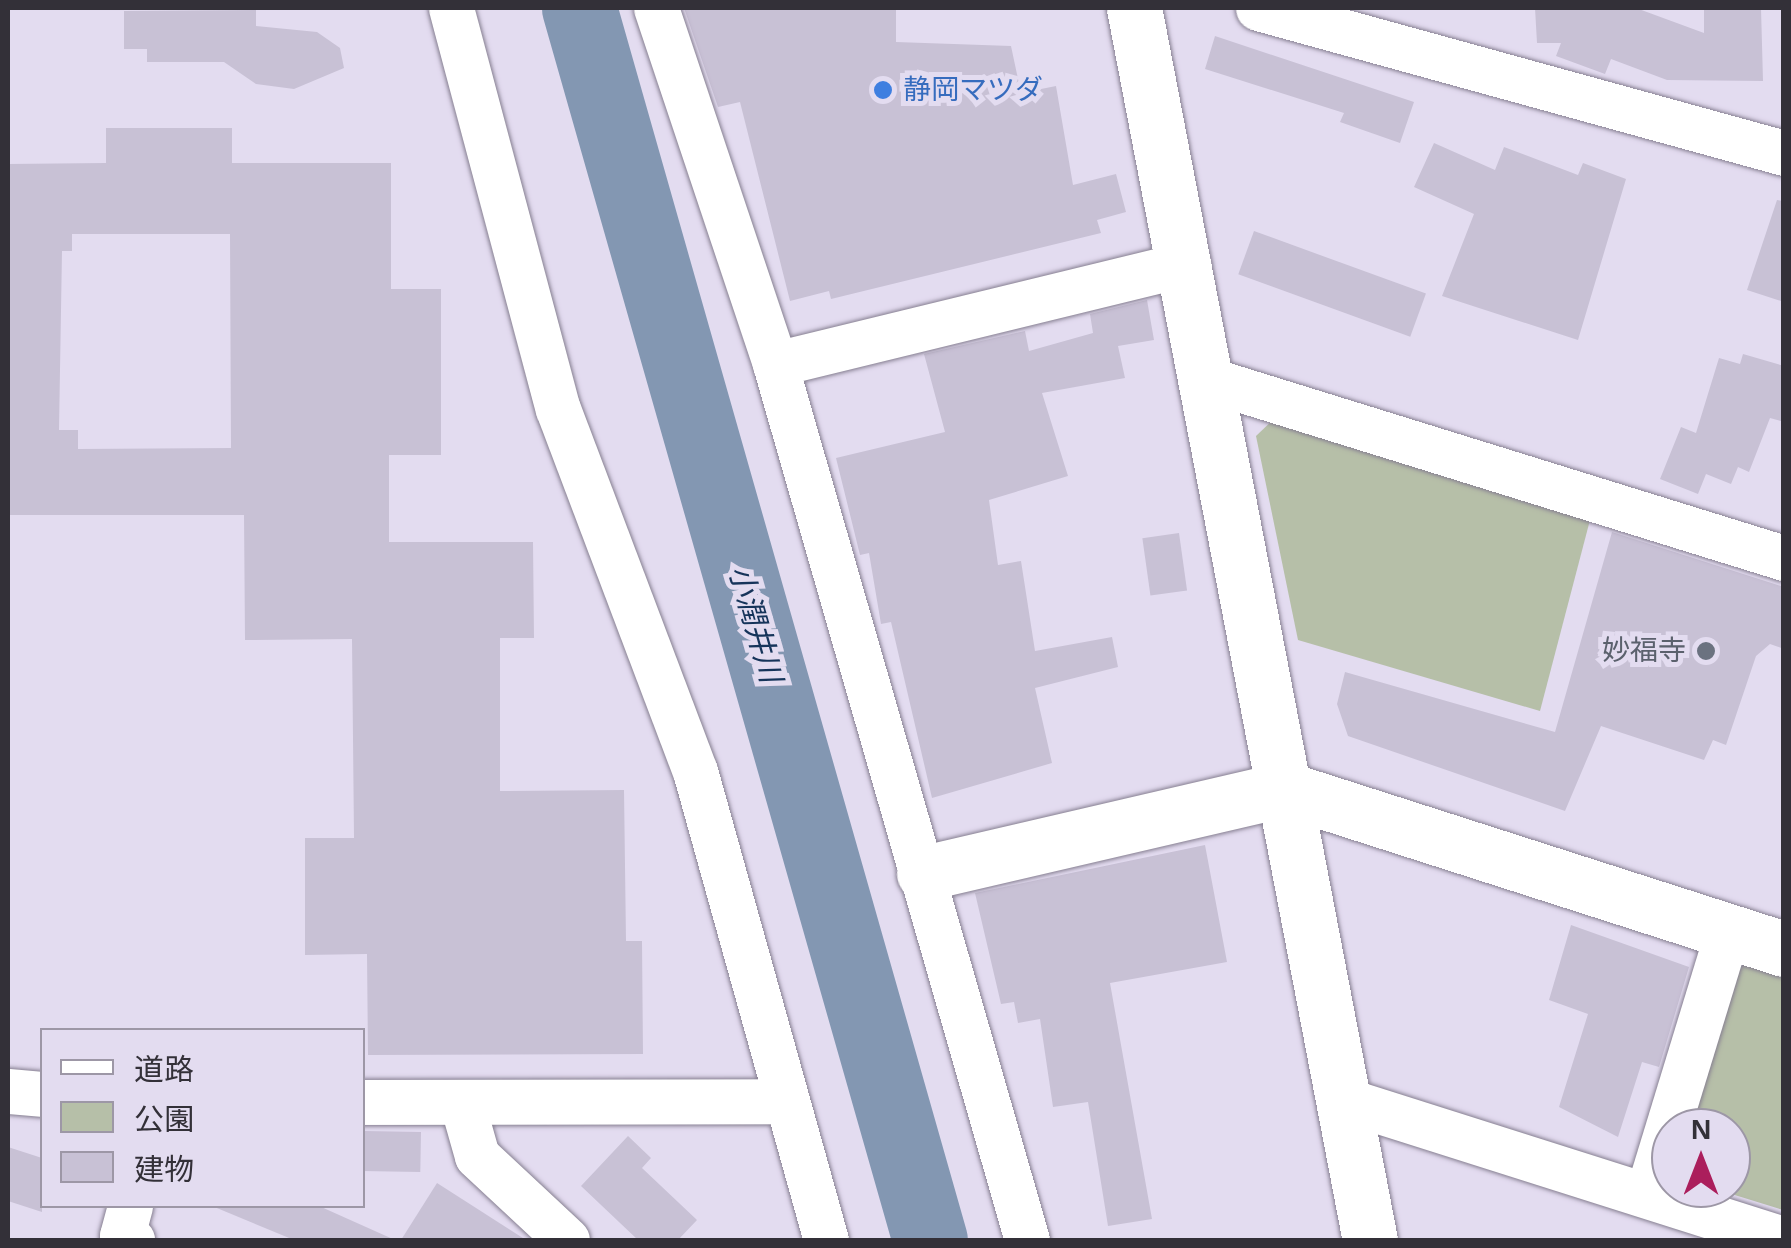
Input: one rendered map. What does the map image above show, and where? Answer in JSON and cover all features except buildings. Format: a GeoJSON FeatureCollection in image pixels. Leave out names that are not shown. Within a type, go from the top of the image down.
{"type":"FeatureCollection","features":[{"type":"Feature","properties":{"kind":"street"},"geometry":{"type":"LineString","coordinates":[[451,8],[558,409],[696,771],[826,1240]]}},
{"type":"Feature","properties":{"kind":"street"},"geometry":{"type":"LineString","coordinates":[[656,8],[775,364],[1027,1240]]}},
{"type":"Feature","properties":{"kind":"street"},"geometry":{"type":"LineString","coordinates":[[1134,8],[1188,263],[1285,789],[1348,1100],[1370,1240]]}},
{"type":"Feature","properties":{"kind":"street"},"geometry":{"type":"LineString","coordinates":[[1258,8],[1784,153]]}},
{"type":"Feature","properties":{"kind":"street"},"geometry":{"type":"LineString","coordinates":[[775,364],[1188,263]]}},
{"type":"Feature","properties":{"kind":"street"},"geometry":{"type":"LineString","coordinates":[[1210,380],[1784,558]]}},
{"type":"Feature","properties":{"kind":"street"},"geometry":{"type":"LineString","coordinates":[[924,873],[1285,789],[1768,940],[1648,1195]]}},
{"type":"Feature","properties":{"kind":"street"},"geometry":{"type":"LineString","coordinates":[[8,1091],[40,1094]]}},
{"type":"Feature","properties":{"kind":"street"},"geometry":{"type":"LineString","coordinates":[[1348,1100],[1784,1239]]}},
{"type":"Feature","properties":{"kind":"street"},"geometry":{"type":"LineString","coordinates":[[365,1102],[788,1101]]}},
{"type":"Feature","properties":{"kind":"street"},"geometry":{"type":"LineString","coordinates":[[462,1103],[478,1156],[567,1240]]}},
{"type":"Feature","properties":{"kind":"street"},"geometry":{"type":"LineString","coordinates":[[129,1208],[122,1236],[132,1240]]}},
{"type":"Feature","properties":{"kind":"green space"},"geometry":{"type":"Polygon","coordinates":[[[1277,416],[1590,520],[1540,711],[1298,640],[1256,436],[1277,416]]]}},
{"type":"Feature","properties":{"kind":"green space"},"geometry":{"type":"Polygon","coordinates":[[[1741,958],[1783,971],[1783,1210],[1751,1200],[1751,1108],[1695,1108],[1741,958]]]}},
{"type":"Feature","properties":{"kind":"waterway","name":"小潤井川"},"geometry":{"type":"LineString","coordinates":[[579,8],[930,1240]]}},
{"type":"Feature","properties":{"kind":"place","name":"静岡マツダ"},"geometry":{"type":"Point","coordinates":[883,90]}},
{"type":"Feature","properties":{"kind":"place","name":"妙福寺"},"geometry":{"type":"Point","coordinates":[1706,651]}}]}
